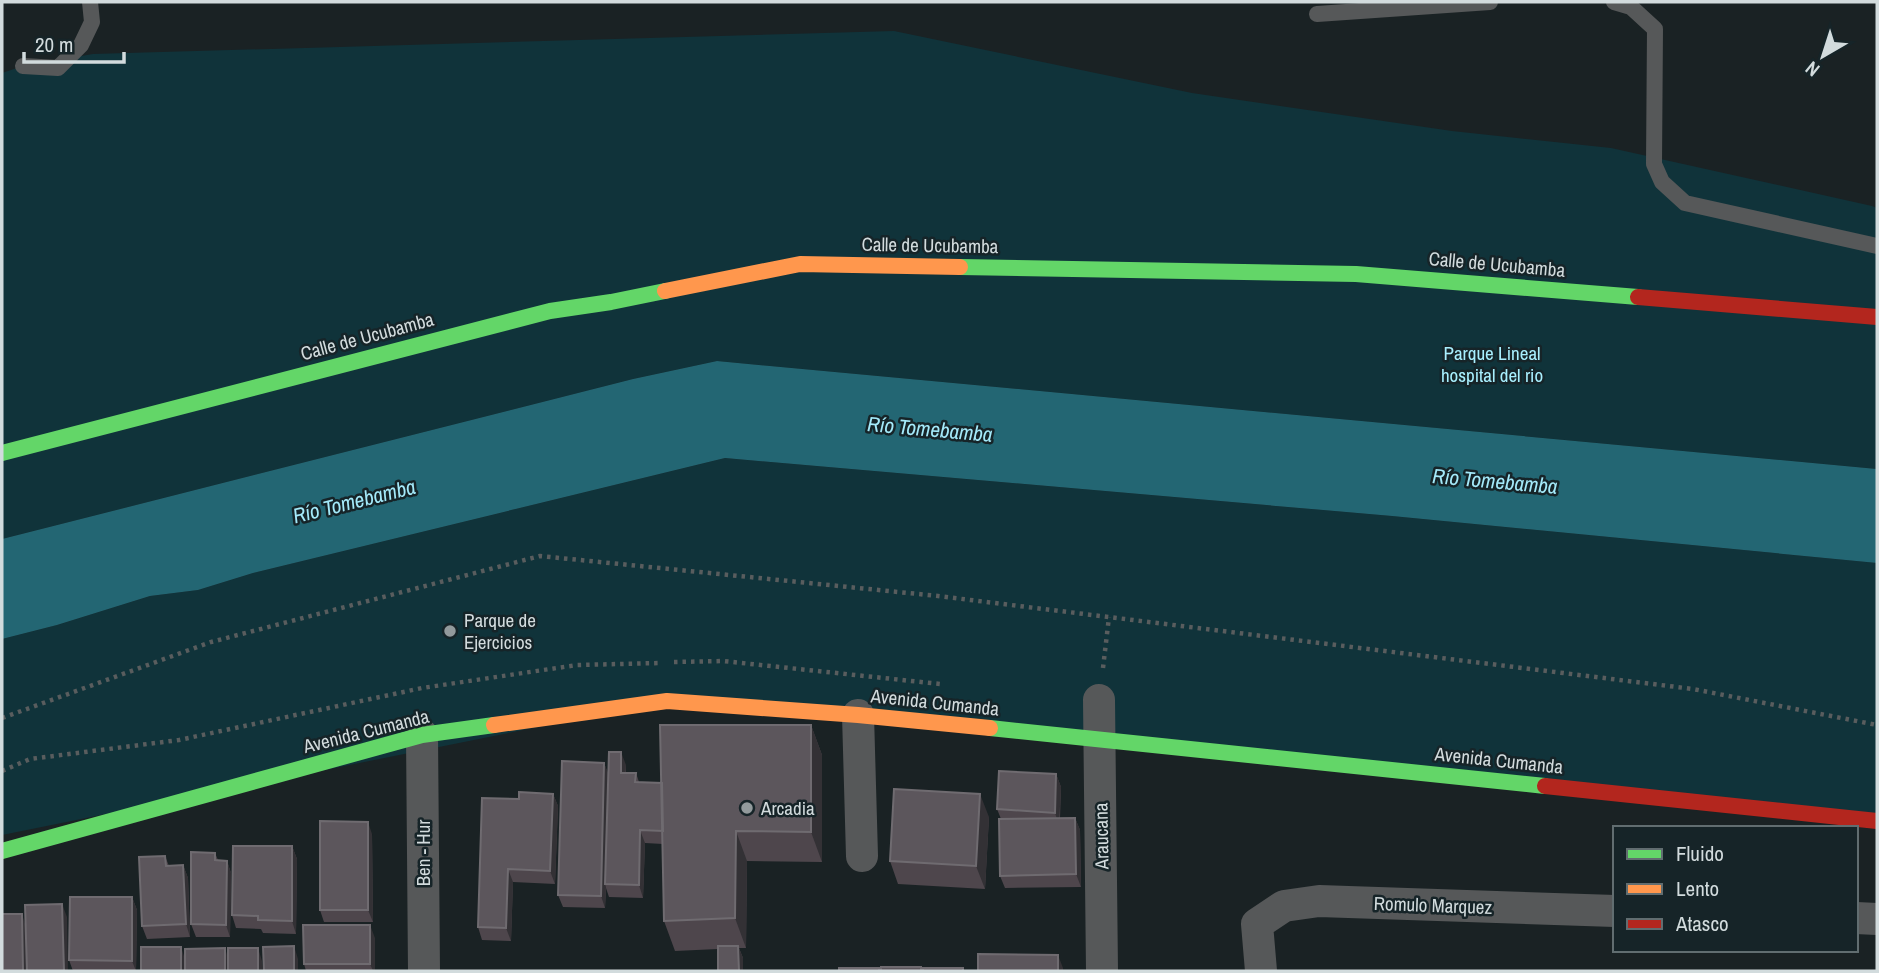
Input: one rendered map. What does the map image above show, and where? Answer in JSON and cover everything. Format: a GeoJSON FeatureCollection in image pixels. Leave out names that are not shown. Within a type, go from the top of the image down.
{"type":"FeatureCollection","features":[{"type":"Feature","properties":{"kind":"street","name":"Calle de Ucubamba"},"geometry":{"type":"LineString","coordinates":[[2,453],[550,311],[611,302],[800,264],[1356,274],[1877,317]]}},
{"type":"Feature","properties":{"kind":"street","name":"Araucana"},"geometry":{"type":"LineString","coordinates":[[1099,700],[1102,971]]}},
{"type":"Feature","properties":{"kind":"street","name":"Avenida Cumanda"},"geometry":{"type":"LineString","coordinates":[[2,851],[422,736],[667,701],[858,715],[1100,739],[1877,821]]}},
{"type":"Feature","properties":{"kind":"street"},"geometry":{"type":"LineString","coordinates":[[858,715],[862,856]]}},
{"type":"Feature","properties":{"kind":"street","name":"Ben - Hur"},"geometry":{"type":"LineString","coordinates":[[422,736],[424,971]]}},
{"type":"Feature","properties":{"kind":"street","name":"Romulo Marquez"},"geometry":{"type":"LineString","coordinates":[[1261,971],[1257,924],[1284,906],[1318,901],[1613,911]]}},
{"type":"Feature","properties":{"kind":"street"},"geometry":{"type":"LineString","coordinates":[[1858,918],[1877,919]]}},
{"type":"Feature","properties":{"kind":"lane"},"geometry":{"type":"LineString","coordinates":[[23,66],[58,68],[81,45],[92,22],[90,2]]}},
{"type":"Feature","properties":{"kind":"lane"},"geometry":{"type":"LineString","coordinates":[[1317,14],[1490,2]]}},
{"type":"Feature","properties":{"kind":"lane"},"geometry":{"type":"LineString","coordinates":[[1614,2],[1631,7],[1655,29],[1654,164],[1662,182],[1685,203],[1877,246]]}},
{"type":"Feature","properties":{"kind":"path"},"geometry":{"type":"LineString","coordinates":[[2,718],[211,642],[540,556],[938,596],[1693,690],[1877,725]]}},
{"type":"Feature","properties":{"kind":"path"},"geometry":{"type":"LineString","coordinates":[[1099,700],[1109,617]]}},
{"type":"Feature","properties":{"kind":"green space","name":"Parque Lineal hospital del rio"},"geometry":{"type":"Polygon","coordinates":[[[894,31],[1192,93],[1452,131],[1611,148],[1877,208],[1877,469],[717,361],[633,379],[2,539],[2,73],[23,66],[93,54],[894,31]]]}},
{"type":"Feature","properties":{"kind":"green space"},"geometry":{"type":"Polygon","coordinates":[[[725,458],[1392,516],[1877,563],[1877,821],[667,701],[2,835],[2,639],[150,596],[198,590],[253,573],[725,458]]]}},
{"type":"Feature","properties":{"kind":"water","name":"Río Tomebamba"},"geometry":{"type":"Polygon","coordinates":[[[717,361],[1877,469],[1877,563],[1392,516],[725,458],[253,573],[198,590],[150,596],[2,639],[2,539],[633,379],[717,361]]]}},
{"type":"Feature","properties":{"kind":"building","name":"Arcadia"},"geometry":{"type":"Polygon","coordinates":[[[660,725],[811,725],[811,832],[736,831],[735,918],[664,921],[660,725]]]}},
{"type":"Feature","properties":{"kind":"building"},"geometry":{"type":"Polygon","coordinates":[[[609,752],[621,752],[621,773],[636,773],[635,782],[662,783],[663,831],[640,830],[639,885],[605,884],[609,752]]]}},
{"type":"Feature","properties":{"kind":"building"},"geometry":{"type":"Polygon","coordinates":[[[562,761],[604,763],[601,896],[558,895],[562,761]]]}},
{"type":"Feature","properties":{"kind":"building"},"geometry":{"type":"Polygon","coordinates":[[[999,771],[1056,774],[1055,813],[997,809],[999,771]]]}},
{"type":"Feature","properties":{"kind":"building"},"geometry":{"type":"Polygon","coordinates":[[[894,789],[980,794],[976,866],[890,861],[894,789]]]}},
{"type":"Feature","properties":{"kind":"building"},"geometry":{"type":"Polygon","coordinates":[[[519,792],[553,794],[550,871],[508,869],[506,928],[478,927],[482,798],[519,799],[519,792]]]}},
{"type":"Feature","properties":{"kind":"building"},"geometry":{"type":"Polygon","coordinates":[[[1075,818],[1076,874],[1000,876],[999,819],[1075,818]]]}},
{"type":"Feature","properties":{"kind":"building"},"geometry":{"type":"Polygon","coordinates":[[[320,821],[368,822],[368,910],[320,910],[320,821]]]}},
{"type":"Feature","properties":{"kind":"building"},"geometry":{"type":"Polygon","coordinates":[[[233,846],[292,846],[292,921],[258,920],[258,916],[232,915],[233,846]]]}},
{"type":"Feature","properties":{"kind":"building"},"geometry":{"type":"Polygon","coordinates":[[[191,852],[215,853],[215,860],[227,861],[226,925],[191,924],[191,852]]]}},
{"type":"Feature","properties":{"kind":"building"},"geometry":{"type":"Polygon","coordinates":[[[165,856],[166,866],[183,865],[186,924],[142,926],[139,857],[165,856]]]}},
{"type":"Feature","properties":{"kind":"building"},"geometry":{"type":"Polygon","coordinates":[[[70,897],[132,897],[132,961],[69,960],[70,897]]]}},
{"type":"Feature","properties":{"kind":"building"},"geometry":{"type":"Polygon","coordinates":[[[62,904],[64,971],[27,971],[25,905],[62,904]]]}},
{"type":"Feature","properties":{"kind":"building"},"geometry":{"type":"Polygon","coordinates":[[[2,914],[22,914],[23,971],[2,971],[2,914]]]}},
{"type":"Feature","properties":{"kind":"building"},"geometry":{"type":"Polygon","coordinates":[[[303,925],[370,925],[370,964],[304,964],[303,925]]]}},
{"type":"Feature","properties":{"kind":"building"},"geometry":{"type":"Polygon","coordinates":[[[294,946],[294,971],[264,971],[263,947],[294,946]]]}},
{"type":"Feature","properties":{"kind":"building"},"geometry":{"type":"Polygon","coordinates":[[[718,946],[738,946],[739,971],[718,971],[718,946]]]}},
{"type":"Feature","properties":{"kind":"building"},"geometry":{"type":"Polygon","coordinates":[[[141,947],[181,947],[181,971],[141,971],[141,947]]]}},
{"type":"Feature","properties":{"kind":"building"},"geometry":{"type":"Polygon","coordinates":[[[225,948],[225,971],[185,971],[185,949],[225,948]]]}},
{"type":"Feature","properties":{"kind":"building"},"geometry":{"type":"Polygon","coordinates":[[[228,948],[258,948],[258,971],[228,971],[228,948]]]}},
{"type":"Feature","properties":{"kind":"building"},"geometry":{"type":"Polygon","coordinates":[[[978,954],[1058,955],[1058,971],[978,971],[978,954]]]}},
{"type":"Feature","properties":{"kind":"building"},"geometry":{"type":"Polygon","coordinates":[[[881,967],[921,967],[921,971],[881,971],[881,967]]]}},
{"type":"Feature","properties":{"kind":"building"},"geometry":{"type":"Polygon","coordinates":[[[839,968],[879,968],[879,971],[839,971],[839,968]]]}},
{"type":"Feature","properties":{"kind":"building"},"geometry":{"type":"Polygon","coordinates":[[[923,968],[963,968],[963,971],[923,971],[923,968]]]}},
{"type":"Feature","properties":{"kind":"traffic: fast"},"geometry":{"type":"LineString","coordinates":[[960,267],[1356,274],[1638,297]]}},
{"type":"Feature","properties":{"kind":"traffic: fast"},"geometry":{"type":"LineString","coordinates":[[2,453],[550,311],[665,291]]}},
{"type":"Feature","properties":{"kind":"traffic: fast"},"geometry":{"type":"LineString","coordinates":[[2,851],[422,735],[494,725]]}},
{"type":"Feature","properties":{"kind":"traffic: fast"},"geometry":{"type":"LineString","coordinates":[[990,728],[1545,786]]}},
{"type":"Feature","properties":{"kind":"traffic: slow"},"geometry":{"type":"LineString","coordinates":[[665,291],[800,264],[960,267]]}},
{"type":"Feature","properties":{"kind":"traffic: slow"},"geometry":{"type":"LineString","coordinates":[[494,725],[667,701],[990,728]]}},
{"type":"Feature","properties":{"kind":"traffic: jam"},"geometry":{"type":"LineString","coordinates":[[1638,297],[1877,317]]}},
{"type":"Feature","properties":{"kind":"traffic: jam"},"geometry":{"type":"LineString","coordinates":[[1545,786],[1877,821]]}},
{"type":"Feature","properties":{"kind":"place","name":"Parque de Ejercicios"},"geometry":{"type":"Point","coordinates":[450,631]}},
{"type":"Feature","properties":{"kind":"place","name":"Arcadia"},"geometry":{"type":"Point","coordinates":[747,808]}}]}
